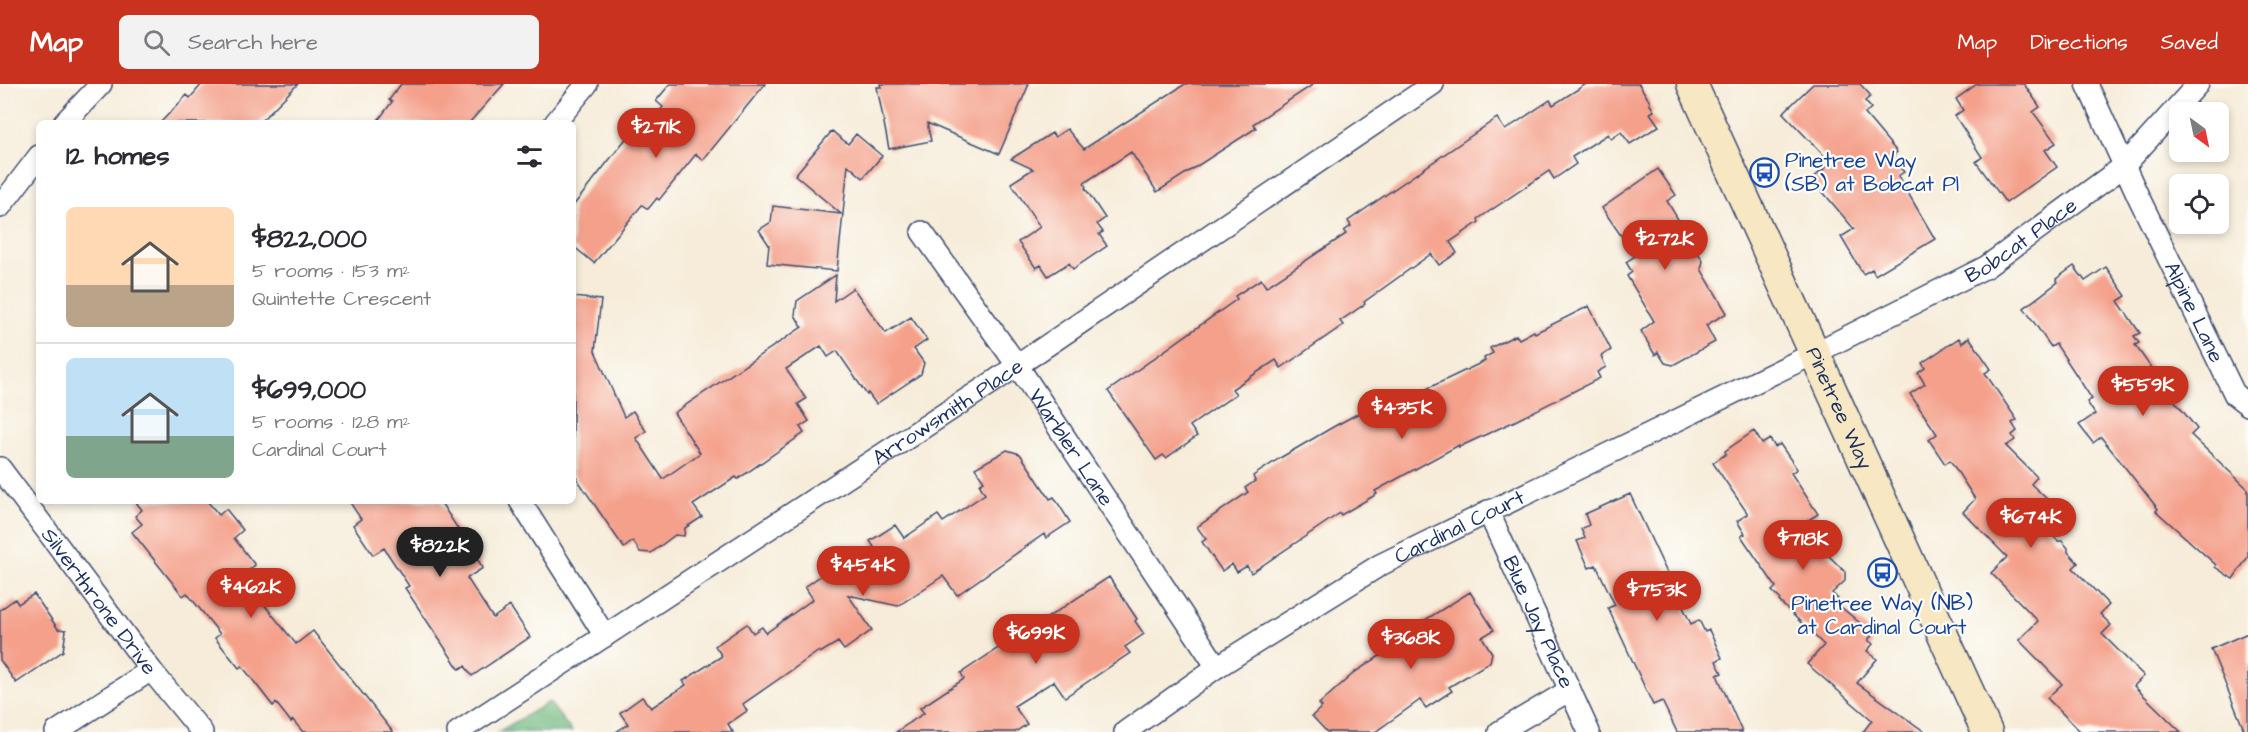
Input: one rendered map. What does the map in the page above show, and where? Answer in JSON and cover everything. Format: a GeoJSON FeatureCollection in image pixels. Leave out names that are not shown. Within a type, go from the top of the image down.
{"type":"FeatureCollection","features":[{"type":"Feature","properties":{"kind":"street"},"geometry":{"type":"LineString","coordinates":[[67,120],[101,84]]}},
{"type":"Feature","properties":{"kind":"street"},"geometry":{"type":"LineString","coordinates":[[557,120],[587,84]]}},
{"type":"Feature","properties":{"kind":"street","name":"Arrowsmith Place"},"geometry":{"type":"LineString","coordinates":[[458,732],[1017,365],[1433,84]]}},
{"type":"Feature","properties":{"kind":"street","name":"Pinetree Way"},"geometry":{"type":"LineString","coordinates":[[1692,84],[1987,732]]}},
{"type":"Feature","properties":{"kind":"street","name":"Alpine Lane"},"geometry":{"type":"LineString","coordinates":[[2087,84],[2124,166],[2235,395],[2248,405]]}},
{"type":"Feature","properties":{"kind":"street","name":"Bobcat Place"},"geometry":{"type":"LineString","coordinates":[[1813,354],[1986,267],[2124,166],[2198,84]]}},
{"type":"Feature","properties":{"kind":"street"},"geometry":{"type":"LineString","coordinates":[[0,207],[36,160]]}},
{"type":"Feature","properties":{"kind":"street","name":"Warbler Lane"},"geometry":{"type":"LineString","coordinates":[[922,232],[1017,365],[1217,667]]}},
{"type":"Feature","properties":{"kind":"street","name":"Cardinal Court"},"geometry":{"type":"LineString","coordinates":[[1125,732],[1217,667],[1380,565],[1813,354]]}},
{"type":"Feature","properties":{"kind":"street","name":"Silverthrone Drive"},"geometry":{"type":"LineString","coordinates":[[0,468],[151,670],[202,732]]}},
{"type":"Feature","properties":{"kind":"street"},"geometry":{"type":"LineString","coordinates":[[522,504],[605,636]]}},
{"type":"Feature","properties":{"kind":"street","name":"Blue Jay Place"},"geometry":{"type":"LineString","coordinates":[[1488,511],[1589,732]]}},
{"type":"Feature","properties":{"kind":"street"},"geometry":{"type":"LineString","coordinates":[[56,732],[151,670]]}},
{"type":"Feature","properties":{"kind":"street"},"geometry":{"type":"LineString","coordinates":[[1498,732],[1570,690]]}},
{"type":"Feature","properties":{"kind":"green space"},"geometry":{"type":"Polygon","coordinates":[[[549,702],[572,732],[498,732],[549,702]]]}},
{"type":"Feature","properties":{"kind":"building"},"geometry":{"type":"Polygon","coordinates":[[[202,84],[298,84],[262,120],[163,120],[187,95],[190,98],[202,84]]]}},
{"type":"Feature","properties":{"kind":"building"},"geometry":{"type":"Polygon","coordinates":[[[401,84],[504,84],[472,120],[378,120],[392,102],[389,100],[401,84]]]}},
{"type":"Feature","properties":{"kind":"building"},"geometry":{"type":"Polygon","coordinates":[[[670,84],[765,84],[703,160],[696,154],[659,200],[657,198],[648,209],[642,205],[594,263],[576,248],[576,202],[628,136],[635,141],[663,107],[656,101],[670,84]]]}},
{"type":"Feature","properties":{"kind":"building"},"geometry":{"type":"Polygon","coordinates":[[[880,84],[1029,84],[999,154],[927,123],[931,141],[889,149],[877,87],[881,87],[880,84]]]}},
{"type":"Feature","properties":{"kind":"building"},"geometry":{"type":"Polygon","coordinates":[[[1185,84],[1314,84],[1253,124],[1256,128],[1157,192],[1131,152],[1084,183],[1105,218],[1097,224],[1103,232],[1099,234],[1107,246],[1073,269],[1069,263],[1048,276],[1041,265],[1036,268],[1018,242],[1040,227],[1011,183],[1033,169],[1011,159],[1052,133],[1055,137],[1067,129],[1084,149],[1185,84]]]}},
{"type":"Feature","properties":{"kind":"building"},"geometry":{"type":"Polygon","coordinates":[[[1586,84],[1639,84],[1654,111],[1650,113],[1659,126],[1630,144],[1621,132],[1611,139],[1608,134],[1572,157],[1576,164],[1554,179],[1549,171],[1478,219],[1479,222],[1450,242],[1457,253],[1439,265],[1431,254],[1340,321],[1343,325],[1281,368],[1276,360],[1232,389],[1236,394],[1190,426],[1197,436],[1166,458],[1163,455],[1156,460],[1108,391],[1237,299],[1235,296],[1261,279],[1266,287],[1346,234],[1344,231],[1351,226],[1348,221],[1497,118],[1505,130],[1550,100],[1553,105],[1586,84]]]}},
{"type":"Feature","properties":{"kind":"building"},"geometry":{"type":"Polygon","coordinates":[[[1813,84],[1860,84],[1871,96],[1865,101],[1871,108],[1865,114],[1897,152],[1892,157],[1904,172],[1898,176],[1935,239],[1875,275],[1872,269],[1863,274],[1841,237],[1854,229],[1812,179],[1831,163],[1783,113],[1813,84]]]}},
{"type":"Feature","properties":{"kind":"building"},"geometry":{"type":"Polygon","coordinates":[[[1977,84],[2024,84],[2040,107],[2033,112],[2056,143],[2045,150],[2057,167],[2006,203],[1976,162],[1982,157],[1955,116],[1963,110],[1956,99],[1977,84]]]}},
{"type":"Feature","properties":{"kind":"building"},"geometry":{"type":"Polygon","coordinates":[[[832,131],[848,144],[856,134],[882,156],[863,178],[848,165],[837,271],[767,264],[769,245],[759,230],[771,222],[773,206],[841,214],[795,175],[832,131]]]}},
{"type":"Feature","properties":{"kind":"building"},"geometry":{"type":"Polygon","coordinates":[[[1658,169],[1676,195],[1667,201],[1703,261],[1701,269],[1727,313],[1706,325],[1715,342],[1673,365],[1665,363],[1658,352],[1655,355],[1641,331],[1654,321],[1627,276],[1632,272],[1626,262],[1635,256],[1602,208],[1658,169]]]}},
{"type":"Feature","properties":{"kind":"building"},"geometry":{"type":"Polygon","coordinates":[[[2074,266],[2085,281],[2106,267],[2126,296],[2118,301],[2140,333],[2134,336],[2139,343],[2135,345],[2197,429],[2191,435],[2248,489],[2248,557],[2233,579],[2215,567],[2216,565],[2156,511],[2158,509],[2101,437],[2093,443],[2079,425],[2095,414],[2087,402],[2092,399],[2056,344],[2051,347],[2024,308],[2058,282],[2056,279],[2074,266]]]}},
{"type":"Feature","properties":{"kind":"building"},"geometry":{"type":"Polygon","coordinates":[[[836,275],[834,301],[853,288],[886,333],[911,317],[927,340],[914,349],[924,363],[921,374],[876,404],[868,393],[867,395],[837,351],[828,357],[821,346],[786,369],[806,399],[798,404],[809,421],[800,427],[804,433],[738,479],[736,477],[693,505],[702,517],[685,528],[684,536],[675,535],[651,553],[640,552],[633,541],[624,548],[576,477],[576,297],[601,300],[595,351],[624,417],[633,411],[646,431],[636,438],[663,479],[700,453],[674,413],[802,327],[795,315],[797,301],[836,275]]]}},
{"type":"Feature","properties":{"kind":"building"},"geometry":{"type":"Polygon","coordinates":[[[1589,306],[1611,350],[1601,356],[1606,367],[1597,372],[1600,378],[1515,421],[1459,447],[1459,445],[1375,491],[1377,494],[1341,515],[1340,513],[1251,573],[1247,566],[1237,572],[1232,564],[1222,571],[1202,542],[1206,539],[1197,527],[1248,492],[1245,488],[1255,481],[1253,476],[1280,458],[1387,398],[1391,404],[1415,391],[1416,394],[1485,361],[1484,358],[1493,353],[1490,348],[1516,335],[1519,339],[1534,331],[1535,333],[1589,306]]]}},
{"type":"Feature","properties":{"kind":"building"},"geometry":{"type":"Polygon","coordinates":[[[1969,337],[1991,369],[1985,373],[2017,420],[2012,423],[2017,431],[2012,435],[2015,440],[2006,446],[2037,477],[2031,484],[2048,500],[2033,515],[2068,548],[2068,552],[2078,563],[2073,568],[2109,605],[2100,614],[2111,625],[2102,634],[2144,676],[2134,686],[2181,732],[2081,732],[2047,698],[2062,684],[2019,640],[2038,621],[1991,573],[2007,557],[1963,512],[1975,499],[1950,460],[1945,464],[1929,440],[1937,434],[1910,394],[1925,384],[1918,373],[1925,368],[1922,363],[1959,338],[1962,343],[1969,337]]]}},
{"type":"Feature","properties":{"kind":"building"},"geometry":{"type":"Polygon","coordinates":[[[1754,431],[1762,444],[1770,439],[1775,447],[1780,444],[1797,469],[1791,473],[1818,514],[1799,526],[1845,572],[1845,581],[1832,593],[1838,599],[1835,602],[1873,634],[1868,640],[1873,644],[1867,651],[1877,659],[1857,683],[1925,732],[1863,732],[1872,720],[1807,664],[1824,645],[1779,601],[1780,599],[1772,591],[1776,587],[1741,536],[1745,534],[1737,521],[1748,514],[1713,463],[1726,454],[1725,451],[1754,431]]]}},
{"type":"Feature","properties":{"kind":"building"},"geometry":{"type":"Polygon","coordinates":[[[1007,450],[1020,454],[1050,499],[1054,497],[1070,522],[1046,538],[1044,534],[957,595],[943,576],[898,606],[848,595],[872,630],[844,650],[838,642],[820,653],[819,651],[743,704],[747,711],[728,724],[733,732],[616,732],[628,724],[620,713],[642,697],[651,708],[686,685],[683,681],[722,656],[715,646],[747,624],[753,633],[762,627],[766,633],[813,599],[805,587],[830,569],[833,574],[874,547],[870,541],[895,525],[904,538],[938,515],[943,522],[985,494],[979,484],[984,481],[975,468],[1007,450]]]}},
{"type":"Feature","properties":{"kind":"building"},"geometry":{"type":"Polygon","coordinates":[[[1630,494],[1691,624],[1699,620],[1705,632],[1709,630],[1722,658],[1716,661],[1722,673],[1717,675],[1742,732],[1677,732],[1662,701],[1653,705],[1608,608],[1615,605],[1596,565],[1589,568],[1577,541],[1585,538],[1581,529],[1589,525],[1585,514],[1630,494]]]}},
{"type":"Feature","properties":{"kind":"building"},"geometry":{"type":"Polygon","coordinates":[[[137,504],[210,504],[219,515],[226,509],[243,530],[234,538],[255,565],[241,576],[296,644],[313,631],[393,732],[303,732],[293,720],[291,722],[276,703],[273,706],[242,666],[239,668],[215,638],[220,634],[187,593],[183,596],[132,532],[142,524],[135,516],[142,510],[137,504]]]}},
{"type":"Feature","properties":{"kind":"building"},"geometry":{"type":"Polygon","coordinates":[[[351,504],[442,504],[483,568],[467,578],[493,618],[510,606],[530,637],[472,676],[465,666],[459,669],[405,588],[409,586],[384,548],[373,555],[353,525],[361,519],[351,504]]]}},
{"type":"Feature","properties":{"kind":"building"},"geometry":{"type":"Polygon","coordinates":[[[1109,577],[1137,619],[1135,621],[1144,634],[1125,647],[1130,653],[1065,697],[1054,681],[1014,706],[1027,724],[1015,732],[896,732],[924,713],[920,708],[964,679],[961,673],[1109,577]]]}},
{"type":"Feature","properties":{"kind":"building"},"geometry":{"type":"Polygon","coordinates":[[[1470,592],[1494,630],[1482,637],[1492,653],[1490,662],[1449,687],[1452,691],[1426,708],[1420,700],[1375,732],[1327,732],[1312,716],[1322,707],[1319,704],[1355,672],[1383,654],[1380,648],[1470,592]]]}},
{"type":"Feature","properties":{"kind":"building"},"geometry":{"type":"Polygon","coordinates":[[[34,594],[58,629],[66,630],[63,651],[16,683],[0,660],[0,610],[15,599],[18,604],[34,594]]]}},
{"type":"Feature","properties":{"kind":"building"},"geometry":{"type":"Polygon","coordinates":[[[2248,633],[2248,732],[2245,732],[2211,649],[2248,633]]]}},
{"type":"Feature","properties":{"kind":"place","name":"Pinetree Way (SB) at Bobcat Pl"},"geometry":{"type":"Point","coordinates":[1764,172]}},
{"type":"Feature","properties":{"kind":"place","name":"Pinetree Way (NB) at Cardinal Court"},"geometry":{"type":"Point","coordinates":[1882,572]}}]}
